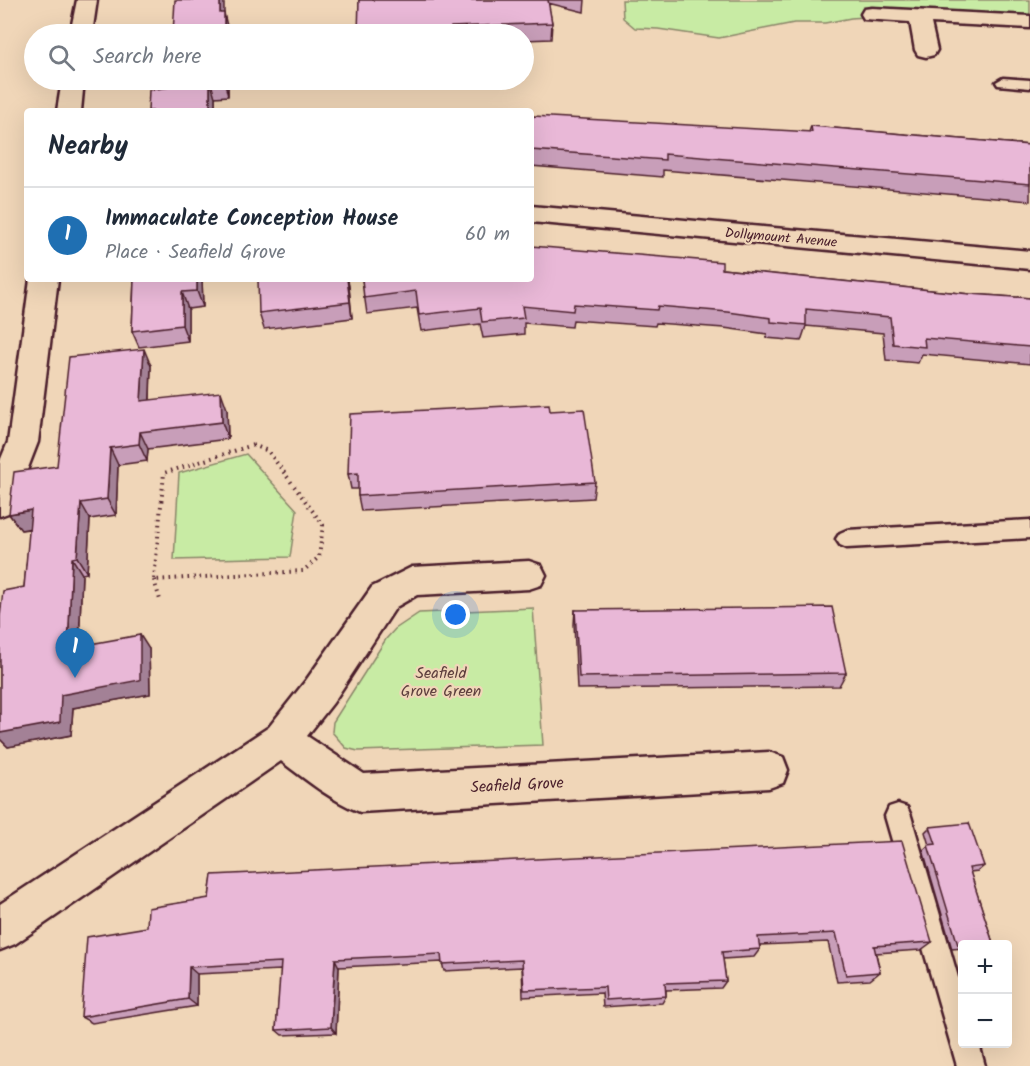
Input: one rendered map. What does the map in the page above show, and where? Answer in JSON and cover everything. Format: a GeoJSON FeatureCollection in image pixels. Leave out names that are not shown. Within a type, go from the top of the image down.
{"type":"FeatureCollection","features":[{"type":"Feature","properties":{"kind":"street"},"geometry":{"type":"LineString","coordinates":[[83,24],[87,0]]}},
{"type":"Feature","properties":{"kind":"street"},"geometry":{"type":"LineString","coordinates":[[872,14],[1030,22]]}},
{"type":"Feature","properties":{"kind":"street"},"geometry":{"type":"LineString","coordinates":[[919,16],[926,50]]}},
{"type":"Feature","properties":{"kind":"street"},"geometry":{"type":"LineString","coordinates":[[69,108],[72,90]]}},
{"type":"Feature","properties":{"kind":"street","name":"Dollymount Avenue"},"geometry":{"type":"LineString","coordinates":[[534,214],[1030,260]]}},
{"type":"Feature","properties":{"kind":"street"},"geometry":{"type":"LineString","coordinates":[[0,502],[23,442],[44,282]]}},
{"type":"Feature","properties":{"kind":"street"},"geometry":{"type":"LineString","coordinates":[[0,929],[282,739],[320,691],[384,597],[412,581],[529,575]]}},
{"type":"Feature","properties":{"kind":"street","name":"Seafield Grove"},"geometry":{"type":"LineString","coordinates":[[282,739],[321,770],[360,793],[769,770]]}},
{"type":"Feature","properties":{"kind":"lane"},"geometry":{"type":"LineString","coordinates":[[1003,82],[1030,84]]}},
{"type":"Feature","properties":{"kind":"lane"},"geometry":{"type":"LineString","coordinates":[[847,539],[1030,529]]}},
{"type":"Feature","properties":{"kind":"lane"},"geometry":{"type":"LineString","coordinates":[[898,816],[958,1019]]}},
{"type":"Feature","properties":{"kind":"lane"},"geometry":{"type":"LineString","coordinates":[[965,1048],[971,1066]]}},
{"type":"Feature","properties":{"kind":"path"},"geometry":{"type":"LineString","coordinates":[[154,580],[303,571],[319,557],[322,525],[268,451],[253,446],[164,472],[154,580],[161,603]]}},
{"type":"Feature","properties":{"kind":"green space"},"geometry":{"type":"Polygon","coordinates":[[[622,0],[1030,0],[1030,17],[894,15],[851,18],[825,23],[794,23],[719,38],[635,28],[623,18],[622,0]]]}},
{"type":"Feature","properties":{"kind":"green space"},"geometry":{"type":"Polygon","coordinates":[[[246,454],[297,510],[290,557],[174,560],[179,473],[246,454]]]}},
{"type":"Feature","properties":{"kind":"green space","name":"Seafield Grove Green"},"geometry":{"type":"Polygon","coordinates":[[[533,608],[543,745],[358,751],[346,748],[332,732],[333,722],[386,639],[395,629],[419,613],[533,608]]]}},
{"type":"Feature","properties":{"kind":"building"},"geometry":{"type":"Polygon","coordinates":[[[175,0],[220,0],[220,13],[224,13],[224,24],[174,24],[175,0]]]}},
{"type":"Feature","properties":{"kind":"building"},"geometry":{"type":"Polygon","coordinates":[[[359,0],[548,0],[552,23],[527,24],[358,24],[359,0]]]}},
{"type":"Feature","properties":{"kind":"building"},"geometry":{"type":"Polygon","coordinates":[[[149,90],[210,90],[210,108],[148,108],[149,90]]]}},
{"type":"Feature","properties":{"kind":"building"},"geometry":{"type":"Polygon","coordinates":[[[534,116],[812,132],[811,126],[1030,145],[1030,184],[665,154],[665,160],[534,150],[534,116]]]}},
{"type":"Feature","properties":{"kind":"building"},"geometry":{"type":"Polygon","coordinates":[[[534,246],[722,262],[722,269],[1030,298],[1030,347],[924,338],[925,347],[893,344],[890,317],[806,309],[806,325],[771,322],[771,318],[728,312],[658,306],[657,310],[574,304],[573,311],[522,306],[524,318],[482,322],[480,308],[419,315],[416,291],[364,298],[362,282],[534,282],[534,246]]]}},
{"type":"Feature","properties":{"kind":"building"},"geometry":{"type":"Polygon","coordinates":[[[134,282],[197,282],[197,291],[182,292],[182,325],[132,331],[134,282]]]}},
{"type":"Feature","properties":{"kind":"building"},"geometry":{"type":"Polygon","coordinates":[[[258,282],[347,282],[350,302],[259,313],[258,282]]]}},
{"type":"Feature","properties":{"kind":"building"},"geometry":{"type":"Polygon","coordinates":[[[144,349],[141,401],[221,392],[222,422],[140,432],[139,444],[110,448],[107,499],[81,503],[77,557],[72,558],[68,648],[140,635],[140,680],[61,695],[60,722],[0,733],[0,617],[3,591],[24,587],[31,510],[9,514],[14,472],[57,466],[69,357],[144,349]]]}},
{"type":"Feature","properties":{"kind":"building"},"geometry":{"type":"Polygon","coordinates":[[[549,404],[550,411],[584,409],[595,482],[358,496],[358,473],[348,474],[350,414],[549,404]]]}},
{"type":"Feature","properties":{"kind":"building"},"geometry":{"type":"Polygon","coordinates":[[[832,607],[846,673],[579,677],[575,610],[832,607]]]}},
{"type":"Feature","properties":{"kind":"building"},"geometry":{"type":"Polygon","coordinates":[[[969,823],[984,866],[969,868],[992,940],[958,940],[958,945],[928,845],[936,844],[930,827],[969,823]]]}},
{"type":"Feature","properties":{"kind":"building"},"geometry":{"type":"Polygon","coordinates":[[[902,841],[932,942],[874,946],[880,972],[846,975],[836,933],[758,937],[760,949],[722,952],[726,981],[665,983],[666,996],[606,1000],[605,987],[524,990],[522,960],[442,964],[441,954],[335,959],[331,1027],[276,1030],[281,962],[189,967],[188,999],[81,1017],[87,937],[147,927],[148,908],[209,898],[212,875],[902,841]]]}},
{"type":"Feature","properties":{"kind":"place","name":"Immaculate Conception House"},"geometry":{"type":"Point","coordinates":[75,678]}}]}
